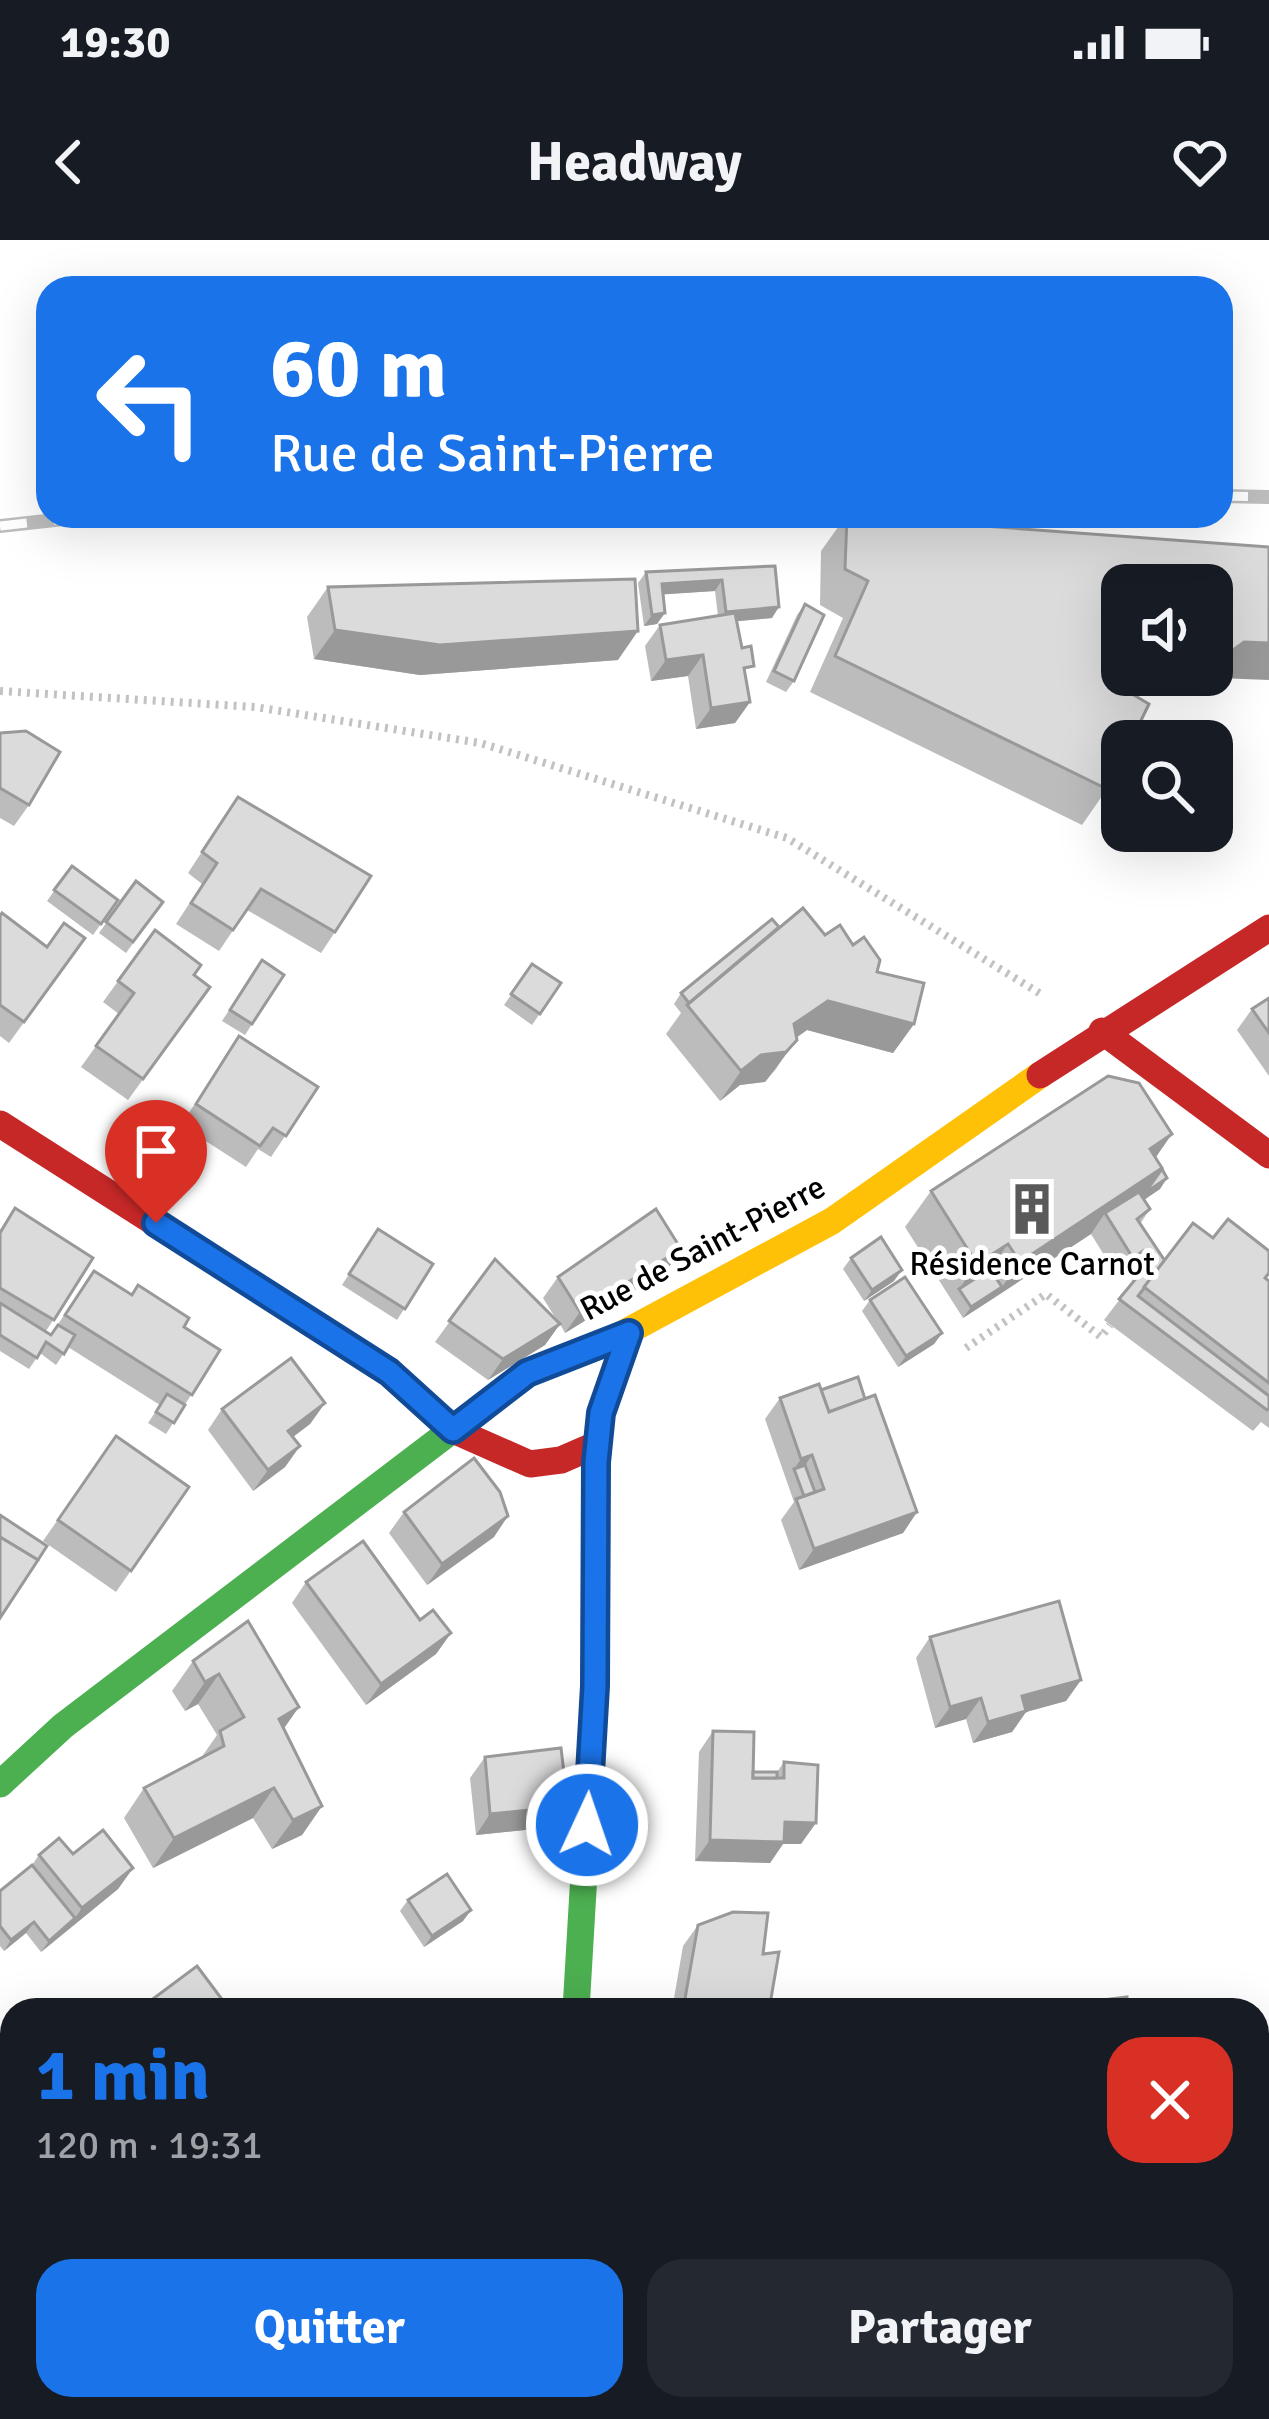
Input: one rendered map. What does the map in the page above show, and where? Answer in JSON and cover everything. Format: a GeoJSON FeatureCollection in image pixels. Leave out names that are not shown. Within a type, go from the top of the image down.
{"type":"FeatureCollection","features":[{"type":"Feature","properties":{"kind":"street","name":"Rue de Saint-Pierre"},"geometry":{"type":"LineString","coordinates":[[0,1784],[62,1726],[527,1373],[629,1333],[832,1221],[1102,1031],[1269,928]]}},
{"type":"Feature","properties":{"kind":"street"},"geometry":{"type":"LineString","coordinates":[[1102,1031],[1269,1155]]}},
{"type":"Feature","properties":{"kind":"street"},"geometry":{"type":"LineString","coordinates":[[0,1124],[389,1372],[453,1430],[530,1464],[561,1460],[598,1444]]}},
{"type":"Feature","properties":{"kind":"street"},"geometry":{"type":"LineString","coordinates":[[577,1998],[595,1686],[598,1444],[601,1413],[629,1333]]}},
{"type":"Feature","properties":{"kind":"path"},"geometry":{"type":"LineString","coordinates":[[0,691],[255,707],[480,743],[546,763],[787,838],[1102,1031]]}},
{"type":"Feature","properties":{"kind":"path"},"geometry":{"type":"LineString","coordinates":[[966,1348],[1046,1294],[1101,1337],[1110,1325]]}},
{"type":"Feature","properties":{"kind":"building"},"geometry":{"type":"Polygon","coordinates":[[[847,528],[1010,528],[1269,547],[1269,643],[1244,642],[1233,650],[1233,564],[1101,564],[1101,696],[1135,696],[1149,704],[1141,720],[1101,720],[1101,786],[835,656],[868,581],[845,569],[847,528]]]}},
{"type":"Feature","properties":{"kind":"building"},"geometry":{"type":"Polygon","coordinates":[[[775,566],[779,607],[726,612],[722,580],[662,584],[665,613],[652,615],[646,572],[775,566]]]}},
{"type":"Feature","properties":{"kind":"building"},"geometry":{"type":"Polygon","coordinates":[[[635,579],[638,631],[440,645],[335,630],[328,587],[635,579]]]}},
{"type":"Feature","properties":{"kind":"building"},"geometry":{"type":"Polygon","coordinates":[[[805,604],[824,615],[794,681],[774,671],[805,604]]]}},
{"type":"Feature","properties":{"kind":"building"},"geometry":{"type":"Polygon","coordinates":[[[735,613],[742,648],[751,646],[754,666],[744,668],[750,702],[711,708],[703,655],[666,660],[660,625],[735,613]]]}},
{"type":"Feature","properties":{"kind":"building"},"geometry":{"type":"Polygon","coordinates":[[[26,731],[60,752],[29,805],[0,788],[0,733],[26,731]]]}},
{"type":"Feature","properties":{"kind":"building"},"geometry":{"type":"Polygon","coordinates":[[[238,797],[371,876],[335,932],[261,889],[233,930],[191,903],[217,863],[202,852],[238,797]]]}},
{"type":"Feature","properties":{"kind":"building"},"geometry":{"type":"Polygon","coordinates":[[[72,866],[118,900],[101,924],[54,890],[72,866]]]}},
{"type":"Feature","properties":{"kind":"building"},"geometry":{"type":"Polygon","coordinates":[[[136,881],[163,902],[133,942],[106,922],[136,881]]]}},
{"type":"Feature","properties":{"kind":"building"},"geometry":{"type":"Polygon","coordinates":[[[803,908],[825,935],[840,925],[853,945],[864,937],[880,960],[877,972],[924,983],[914,1024],[828,1001],[794,1024],[797,1040],[786,1052],[761,1055],[741,1071],[687,1005],[803,908]]]}},
{"type":"Feature","properties":{"kind":"building"},"geometry":{"type":"Polygon","coordinates":[[[2,913],[47,947],[64,923],[85,938],[24,1022],[0,1005],[2,913]]]}},
{"type":"Feature","properties":{"kind":"building"},"geometry":{"type":"Polygon","coordinates":[[[772,919],[779,927],[689,1003],[681,993],[772,919]]]}},
{"type":"Feature","properties":{"kind":"building"},"geometry":{"type":"Polygon","coordinates":[[[155,930],[201,965],[194,975],[210,987],[143,1079],[96,1046],[134,993],[118,981],[155,930]]]}},
{"type":"Feature","properties":{"kind":"building"},"geometry":{"type":"Polygon","coordinates":[[[262,960],[284,975],[252,1024],[230,1010],[262,960]]]}},
{"type":"Feature","properties":{"kind":"building"},"geometry":{"type":"Polygon","coordinates":[[[532,964],[561,983],[540,1014],[511,994],[532,964]]]}},
{"type":"Feature","properties":{"kind":"building"},"geometry":{"type":"Polygon","coordinates":[[[1269,998],[1269,1033],[1252,1009],[1269,998]]]}},
{"type":"Feature","properties":{"kind":"building"},"geometry":{"type":"Polygon","coordinates":[[[239,1036],[318,1087],[286,1136],[273,1128],[260,1146],[196,1104],[239,1036]]]}},
{"type":"Feature","properties":{"kind":"building","name":"Résidence Carnot"},"geometry":{"type":"Polygon","coordinates":[[[1108,1076],[1139,1083],[1172,1134],[1150,1149],[1162,1168],[1020,1262],[1008,1244],[977,1264],[931,1191],[1108,1076]]]}},
{"type":"Feature","properties":{"kind":"building"},"geometry":{"type":"Polygon","coordinates":[[[1162,1169],[1167,1178],[1145,1193],[1162,1169]]]}},
{"type":"Feature","properties":{"kind":"building"},"geometry":{"type":"Polygon","coordinates":[[[1139,1192],[1150,1209],[1137,1219],[1165,1261],[1138,1296],[1269,1396],[1267,1410],[1119,1299],[1149,1263],[1143,1251],[1133,1258],[1105,1213],[1139,1192]]]}},
{"type":"Feature","properties":{"kind":"building"},"geometry":{"type":"Polygon","coordinates":[[[15,1208],[93,1258],[54,1320],[0,1288],[0,1233],[15,1208]]]}},
{"type":"Feature","properties":{"kind":"building"},"geometry":{"type":"Polygon","coordinates":[[[656,1209],[681,1249],[580,1312],[558,1277],[656,1209]]]}},
{"type":"Feature","properties":{"kind":"building"},"geometry":{"type":"Polygon","coordinates":[[[1228,1219],[1269,1251],[1265,1278],[1269,1281],[1269,1383],[1144,1287],[1193,1223],[1213,1238],[1228,1219]]]}},
{"type":"Feature","properties":{"kind":"building"},"geometry":{"type":"Polygon","coordinates":[[[378,1229],[433,1264],[405,1309],[349,1274],[378,1229]]]}},
{"type":"Feature","properties":{"kind":"building"},"geometry":{"type":"Polygon","coordinates":[[[881,1237],[902,1270],[872,1290],[851,1258],[881,1237]]]}},
{"type":"Feature","properties":{"kind":"building"},"geometry":{"type":"Polygon","coordinates":[[[495,1259],[560,1324],[503,1359],[449,1321],[495,1259]]]}},
{"type":"Feature","properties":{"kind":"building"},"geometry":{"type":"Polygon","coordinates":[[[990,1269],[1002,1287],[971,1307],[959,1289],[990,1269]]]}},
{"type":"Feature","properties":{"kind":"building"},"geometry":{"type":"Polygon","coordinates":[[[94,1271],[132,1295],[138,1285],[189,1318],[184,1327],[220,1350],[192,1395],[65,1315],[94,1271]]]}},
{"type":"Feature","properties":{"kind":"building"},"geometry":{"type":"Polygon","coordinates":[[[905,1277],[942,1333],[906,1356],[870,1300],[905,1277]]]}},
{"type":"Feature","properties":{"kind":"building"},"geometry":{"type":"Polygon","coordinates":[[[0,1303],[51,1335],[58,1325],[75,1335],[64,1354],[46,1342],[37,1358],[0,1335],[0,1303]]]}},
{"type":"Feature","properties":{"kind":"building"},"geometry":{"type":"Polygon","coordinates":[[[291,1358],[325,1403],[288,1431],[300,1446],[268,1470],[222,1409],[291,1358]]]}},
{"type":"Feature","properties":{"kind":"building"},"geometry":{"type":"Polygon","coordinates":[[[858,1377],[865,1399],[829,1412],[821,1390],[858,1377]]]}},
{"type":"Feature","properties":{"kind":"building"},"geometry":{"type":"Polygon","coordinates":[[[819,1384],[829,1412],[875,1395],[917,1512],[814,1549],[796,1499],[824,1489],[812,1455],[801,1459],[780,1398],[819,1384]]]}},
{"type":"Feature","properties":{"kind":"building"},"geometry":{"type":"Polygon","coordinates":[[[167,1394],[185,1405],[174,1423],[156,1412],[167,1394]]]}},
{"type":"Feature","properties":{"kind":"building"},"geometry":{"type":"Polygon","coordinates":[[[116,1436],[189,1487],[131,1571],[58,1520],[116,1436]]]}},
{"type":"Feature","properties":{"kind":"building"},"geometry":{"type":"Polygon","coordinates":[[[474,1458],[500,1492],[508,1516],[442,1564],[404,1512],[474,1458]]]}},
{"type":"Feature","properties":{"kind":"building"},"geometry":{"type":"Polygon","coordinates":[[[805,1465],[815,1492],[804,1496],[794,1469],[805,1465]]]}},
{"type":"Feature","properties":{"kind":"building"},"geometry":{"type":"Polygon","coordinates":[[[0,1515],[47,1546],[38,1560],[0,1537],[0,1515]]]}},
{"type":"Feature","properties":{"kind":"building"},"geometry":{"type":"Polygon","coordinates":[[[0,1537],[38,1560],[0,1618],[0,1537]]]}},
{"type":"Feature","properties":{"kind":"building"},"geometry":{"type":"Polygon","coordinates":[[[363,1541],[420,1620],[433,1610],[451,1633],[381,1684],[306,1582],[363,1541]]]}},
{"type":"Feature","properties":{"kind":"building"},"geometry":{"type":"Polygon","coordinates":[[[1059,1601],[1081,1680],[1022,1696],[1026,1711],[988,1722],[981,1698],[950,1707],[930,1637],[1059,1601]]]}},
{"type":"Feature","properties":{"kind":"building"},"geometry":{"type":"Polygon","coordinates":[[[248,1621],[299,1707],[279,1719],[322,1806],[293,1820],[274,1788],[174,1838],[144,1788],[224,1746],[220,1731],[244,1717],[219,1674],[205,1682],[193,1661],[248,1621]]]}},
{"type":"Feature","properties":{"kind":"building"},"geometry":{"type":"Polygon","coordinates":[[[713,1731],[754,1732],[753,1778],[784,1778],[784,1762],[818,1765],[816,1823],[785,1822],[784,1842],[710,1840],[713,1731]]]}},
{"type":"Feature","properties":{"kind":"building"},"geometry":{"type":"Polygon","coordinates":[[[561,1748],[568,1806],[490,1814],[485,1757],[561,1748]]]}},
{"type":"Feature","properties":{"kind":"building"},"geometry":{"type":"Polygon","coordinates":[[[753,1772],[777,1772],[777,1778],[753,1778],[753,1772]]]}},
{"type":"Feature","properties":{"kind":"building"},"geometry":{"type":"Polygon","coordinates":[[[103,1830],[133,1868],[82,1908],[39,1855],[59,1838],[73,1854],[103,1830]]]}},
{"type":"Feature","properties":{"kind":"building"},"geometry":{"type":"Polygon","coordinates":[[[32,1865],[75,1918],[49,1941],[34,1922],[11,1940],[0,1926],[0,1891],[32,1865]]]}},
{"type":"Feature","properties":{"kind":"building"},"geometry":{"type":"Polygon","coordinates":[[[447,1874],[471,1910],[432,1936],[408,1900],[447,1874]]]}},
{"type":"Feature","properties":{"kind":"building"},"geometry":{"type":"Polygon","coordinates":[[[733,1912],[768,1913],[763,1954],[779,1952],[771,1998],[685,1998],[698,1925],[733,1912]]]}},
{"type":"Feature","properties":{"kind":"building"},"geometry":{"type":"Polygon","coordinates":[[[197,1966],[221,1998],[154,1998],[197,1966]]]}},
{"type":"Feature","properties":{"kind":"railway"},"geometry":{"type":"LineString","coordinates":[[1233,496],[1269,497]]}},
{"type":"Feature","properties":{"kind":"railway"},"geometry":{"type":"LineString","coordinates":[[0,526],[36,522]]}},
{"type":"Feature","properties":{"kind":"traffic: fast"},"geometry":{"type":"LineString","coordinates":[[577,1998],[595,1686],[595,1462],[601,1413],[629,1333]]}},
{"type":"Feature","properties":{"kind":"traffic: fast"},"geometry":{"type":"LineString","coordinates":[[0,1784],[63,1726],[527,1373],[604,1344]]}},
{"type":"Feature","properties":{"kind":"traffic: slow"},"geometry":{"type":"LineString","coordinates":[[604,1344],[832,1221],[1040,1075]]}},
{"type":"Feature","properties":{"kind":"traffic: jam"},"geometry":{"type":"LineString","coordinates":[[1040,1075],[1269,928]]}},
{"type":"Feature","properties":{"kind":"traffic: jam"},"geometry":{"type":"LineString","coordinates":[[1102,1031],[1269,1155]]}},
{"type":"Feature","properties":{"kind":"traffic: jam"},"geometry":{"type":"LineString","coordinates":[[0,1124],[389,1372],[453,1430],[530,1464],[561,1460],[598,1444]]}},
{"type":"Feature","properties":{"kind":"place","name":"Résidence Carnot"},"geometry":{"type":"Point","coordinates":[1032,1209]}},
{"type":"Feature","properties":{"kind":"route"},"geometry":{"type":"LineString","coordinates":[[156,1223],[389,1372],[453,1430],[527,1373],[629,1333],[601,1413],[596,1462],[595,1686],[587,1825]]}}]}
